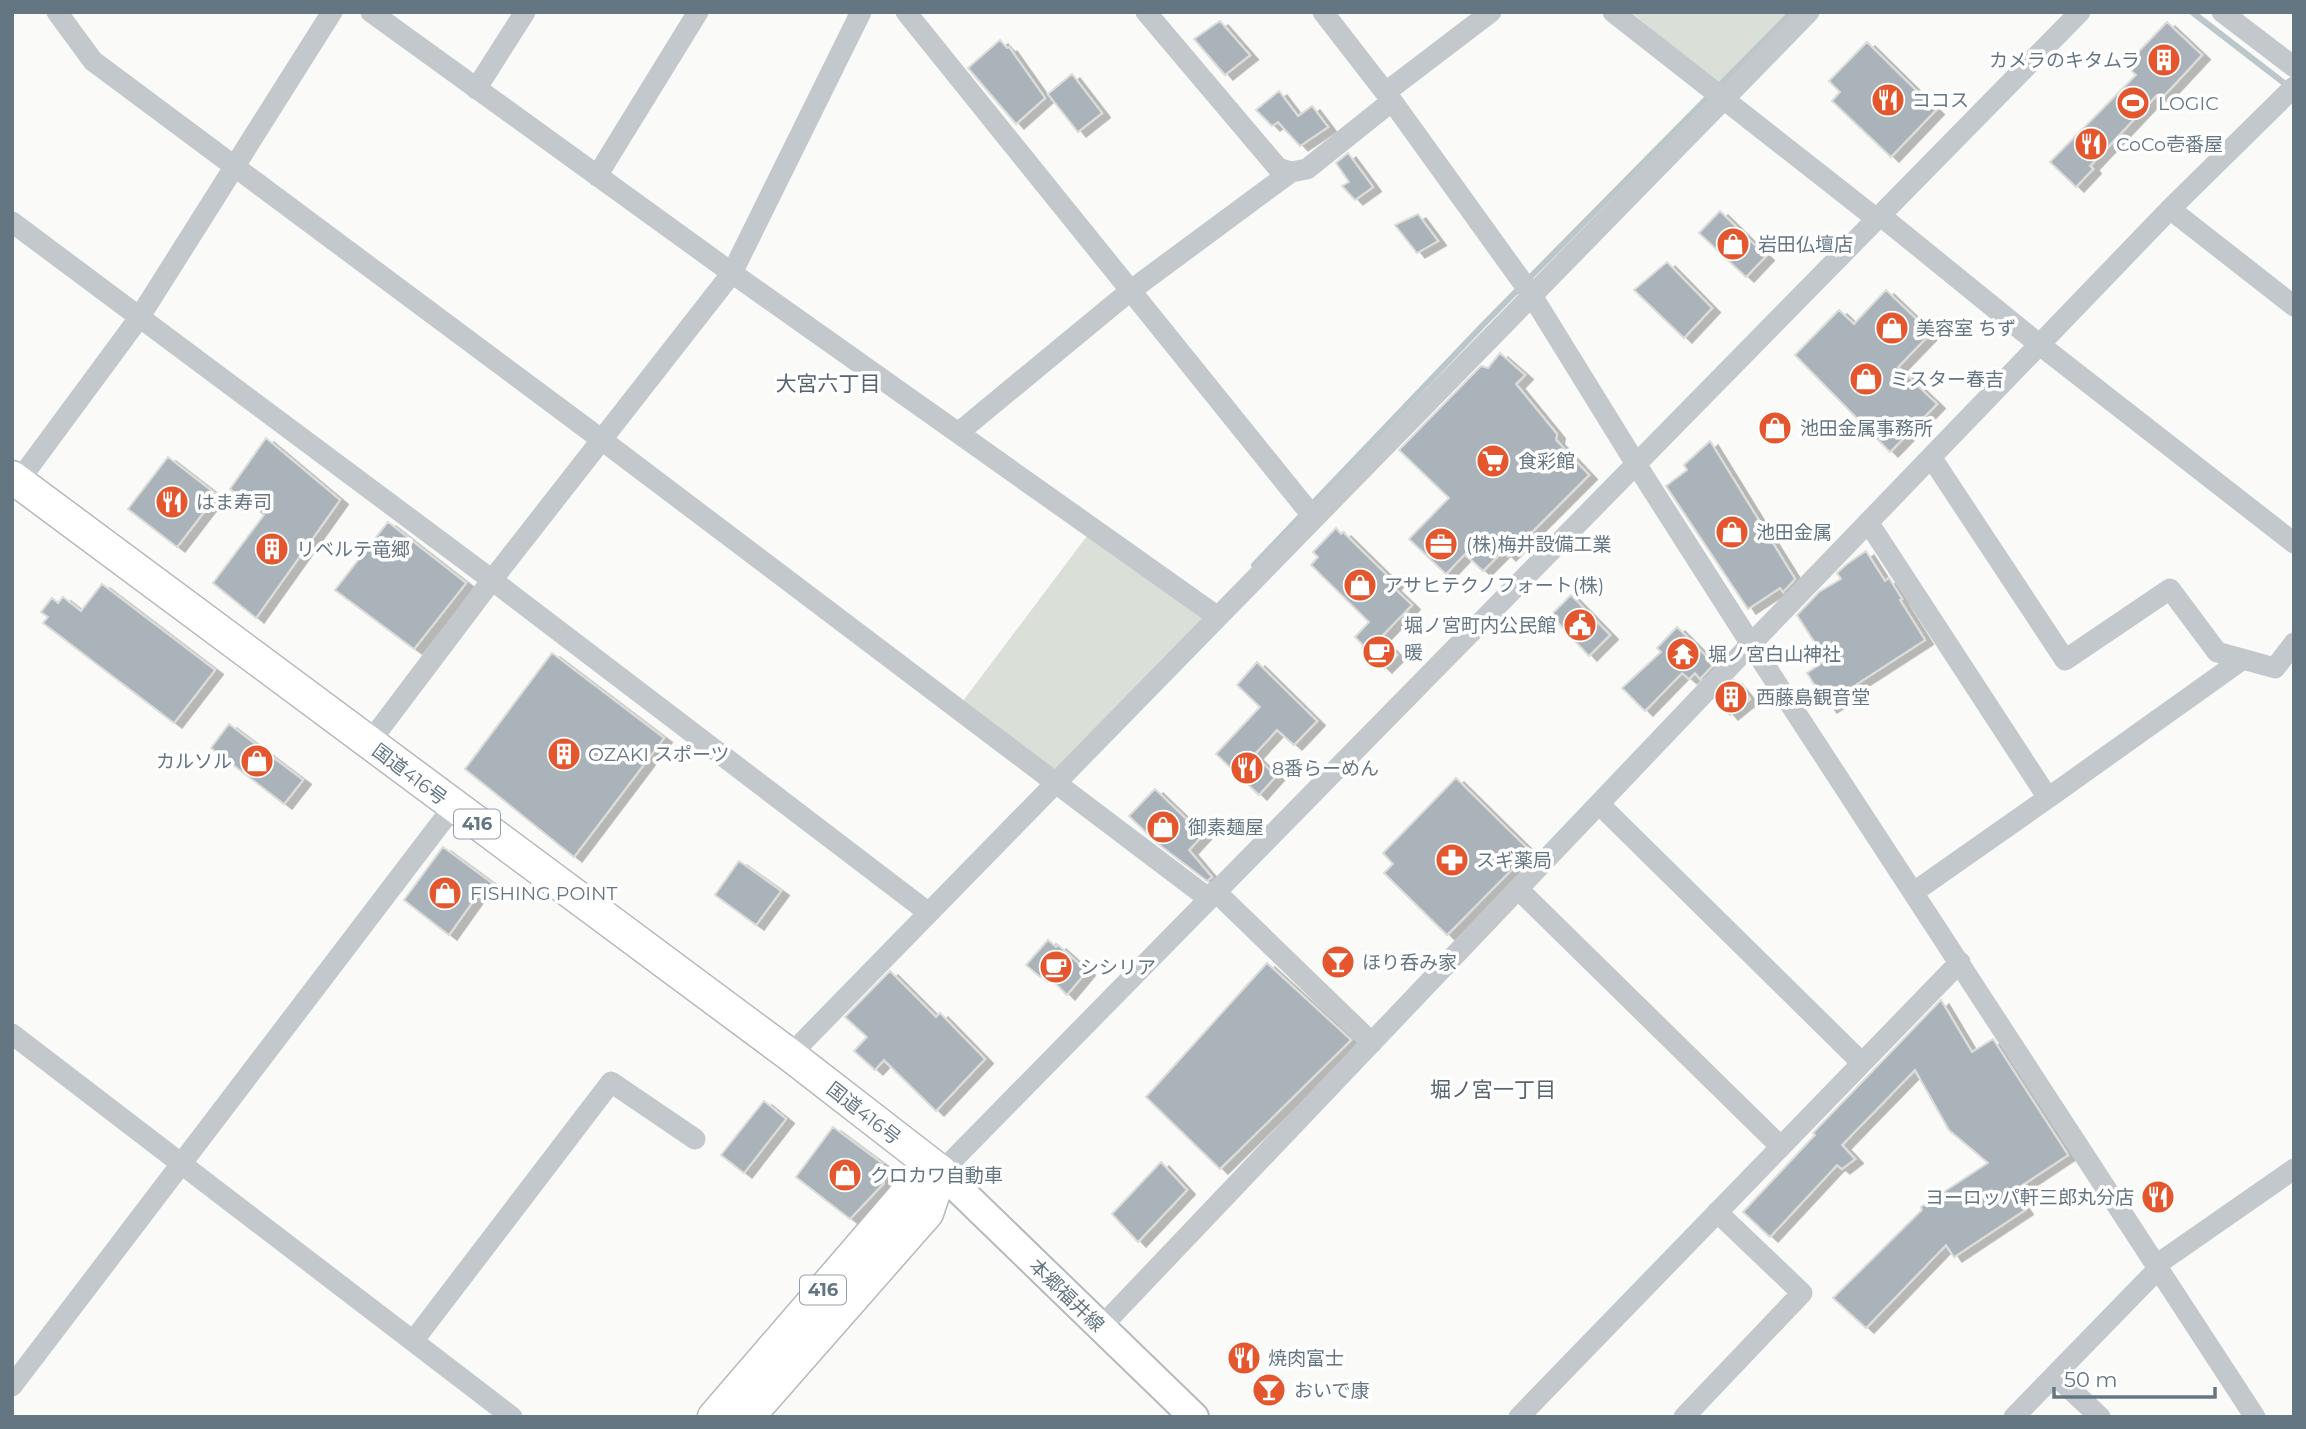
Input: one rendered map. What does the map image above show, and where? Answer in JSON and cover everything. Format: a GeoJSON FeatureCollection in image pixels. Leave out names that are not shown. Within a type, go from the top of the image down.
{"type":"FeatureCollection","features":[{"type":"Feature","properties":{"kind":"highway","name":"国道416号"},"geometry":{"type":"LineString","coordinates":[[14,483],[790,1055],[941,1172]]}},
{"type":"Feature","properties":{"kind":"highway","name":"416"},"geometry":{"type":"LineString","coordinates":[[714,1417],[905,1195],[941,1172]]}},
{"type":"Feature","properties":{"kind":"highway","name":"416"},"geometry":{"type":"LineString","coordinates":[[748,1417],[927,1213],[941,1172]]}},
{"type":"Feature","properties":{"kind":"main road","name":"本郷福井線"},"geometry":{"type":"LineString","coordinates":[[941,1172],[1194,1417]]}},
{"type":"Feature","properties":{"kind":"street"},"geometry":{"type":"LineString","coordinates":[[57,12],[93,61],[602,440],[1055,783],[1211,894],[1372,1042]]}},
{"type":"Feature","properties":{"kind":"street"},"geometry":{"type":"LineString","coordinates":[[14,483],[139,317],[332,12]]}},
{"type":"Feature","properties":{"kind":"street"},"geometry":{"type":"LineString","coordinates":[[371,12],[732,273],[1218,617]]}},
{"type":"Feature","properties":{"kind":"street"},"geometry":{"type":"LineString","coordinates":[[476,89],[525,12]]}},
{"type":"Feature","properties":{"kind":"street"},"geometry":{"type":"LineString","coordinates":[[597,176],[698,12]]}},
{"type":"Feature","properties":{"kind":"street"},"geometry":{"type":"LineString","coordinates":[[369,743],[492,580],[732,273],[861,12]]}},
{"type":"Feature","properties":{"kind":"street"},"geometry":{"type":"LineString","coordinates":[[906,12],[1314,518]]}},
{"type":"Feature","properties":{"kind":"street"},"geometry":{"type":"LineString","coordinates":[[1146,12],[1278,168],[1291,172]]}},
{"type":"Feature","properties":{"kind":"street"},"geometry":{"type":"LineString","coordinates":[[1323,12],[1389,96],[1531,295],[1751,644],[2255,1417]]}},
{"type":"Feature","properties":{"kind":"street"},"geometry":{"type":"LineString","coordinates":[[958,433],[1130,291],[1291,172],[1307,169],[1389,96],[1491,12]]}},
{"type":"Feature","properties":{"kind":"street"},"geometry":{"type":"LineString","coordinates":[[1613,12],[2294,543]]}},
{"type":"Feature","properties":{"kind":"street"},"geometry":{"type":"LineString","coordinates":[[790,1055],[1810,12]]}},
{"type":"Feature","properties":{"kind":"street"},"geometry":{"type":"LineString","coordinates":[[941,1172],[1211,894],[1880,218],[2080,12]]}},
{"type":"Feature","properties":{"kind":"street"},"geometry":{"type":"LineString","coordinates":[[2222,12],[2294,67]]}},
{"type":"Feature","properties":{"kind":"street"},"geometry":{"type":"LineString","coordinates":[[1101,1327],[1751,644],[2170,209],[2294,87]]}},
{"type":"Feature","properties":{"kind":"street"},"geometry":{"type":"LineString","coordinates":[[2170,209],[2294,306]]}},
{"type":"Feature","properties":{"kind":"street"},"geometry":{"type":"LineString","coordinates":[[12,222],[492,580],[929,913]]}},
{"type":"Feature","properties":{"kind":"street"},"geometry":{"type":"LineString","coordinates":[[1931,457],[2065,660],[2169,589],[2217,652],[2275,668],[2294,643]]}},
{"type":"Feature","properties":{"kind":"street"},"geometry":{"type":"LineString","coordinates":[[1868,523],[2048,797]]}},
{"type":"Feature","properties":{"kind":"street"},"geometry":{"type":"LineString","coordinates":[[1914,892],[2243,659]]}},
{"type":"Feature","properties":{"kind":"street"},"geometry":{"type":"LineString","coordinates":[[1599,804],[1862,1063]]}},
{"type":"Feature","properties":{"kind":"street"},"geometry":{"type":"LineString","coordinates":[[12,1386],[453,807]]}},
{"type":"Feature","properties":{"kind":"street"},"geometry":{"type":"LineString","coordinates":[[1518,889],[1781,1147]]}},
{"type":"Feature","properties":{"kind":"street"},"geometry":{"type":"LineString","coordinates":[[1518,1417],[1960,962]]}},
{"type":"Feature","properties":{"kind":"street"},"geometry":{"type":"LineString","coordinates":[[12,1034],[512,1417]]}},
{"type":"Feature","properties":{"kind":"street"},"geometry":{"type":"LineString","coordinates":[[414,1340],[611,1082],[695,1139]]}},
{"type":"Feature","properties":{"kind":"street"},"geometry":{"type":"LineString","coordinates":[[2014,1417],[2157,1267],[2294,1169]]}},
{"type":"Feature","properties":{"kind":"street"},"geometry":{"type":"LineString","coordinates":[[1684,1417],[1802,1293],[1717,1212]]}},
{"type":"Feature","properties":{"kind":"street"},"geometry":{"type":"LineString","coordinates":[[2055,1375],[2100,1417]]}},
{"type":"Feature","properties":{"kind":"shaded area"},"geometry":{"type":"Polygon","coordinates":[[[1631,12],[1792,12],[1720,85],[1631,12]]]}},
{"type":"Feature","properties":{"kind":"shaded area"},"geometry":{"type":"Polygon","coordinates":[[[1093,528],[1218,617],[1055,783],[957,709],[1093,528]]]}},
{"type":"Feature","properties":{"kind":"building"},"geometry":{"type":"Polygon","coordinates":[[[1220,21],[1250,55],[1225,75],[1194,39],[1220,21]]]}},
{"type":"Feature","properties":{"kind":"building"},"geometry":{"type":"Polygon","coordinates":[[[2167,22],[2202,55],[2161,99],[2157,95],[2090,166],[2093,169],[2076,187],[2050,162],[2136,75],[2126,65],[2167,22]]]}},
{"type":"Feature","properties":{"kind":"building"},"geometry":{"type":"Polygon","coordinates":[[[1000,40],[1009,47],[1045,98],[1016,124],[968,68],[1000,40]]]}},
{"type":"Feature","properties":{"kind":"building"},"geometry":{"type":"Polygon","coordinates":[[[1867,42],[1936,110],[1891,157],[1832,101],[1840,92],[1829,81],[1867,42]]]}},
{"type":"Feature","properties":{"kind":"building"},"geometry":{"type":"Polygon","coordinates":[[[1072,74],[1102,113],[1078,132],[1048,94],[1072,74]]]}},
{"type":"Feature","properties":{"kind":"building"},"geometry":{"type":"Polygon","coordinates":[[[1279,91],[1298,116],[1312,106],[1328,127],[1300,146],[1278,122],[1272,126],[1256,110],[1279,91]]]}},
{"type":"Feature","properties":{"kind":"building"},"geometry":{"type":"Polygon","coordinates":[[[1348,153],[1373,187],[1355,200],[1342,186],[1349,182],[1336,163],[1348,153]]]}},
{"type":"Feature","properties":{"kind":"building","name":"岩田仏壇店"},"geometry":{"type":"Polygon","coordinates":[[[1720,211],[1766,256],[1746,277],[1699,233],[1720,211]]]}},
{"type":"Feature","properties":{"kind":"building"},"geometry":{"type":"Polygon","coordinates":[[[1418,214],[1438,241],[1417,253],[1395,225],[1418,214]]]}},
{"type":"Feature","properties":{"kind":"building"},"geometry":{"type":"Polygon","coordinates":[[[1667,262],[1712,308],[1684,338],[1634,290],[1667,262]]]}},
{"type":"Feature","properties":{"kind":"building","name":"ミスター春吉"},"geometry":{"type":"Polygon","coordinates":[[[1886,290],[1931,333],[1898,367],[1937,404],[1890,452],[1795,355],[1839,310],[1854,324],[1886,290]]]}},
{"type":"Feature","properties":{"kind":"building","name":"食彩館"},"geometry":{"type":"Polygon","coordinates":[[[1500,353],[1525,375],[1516,384],[1557,434],[1556,440],[1589,475],[1508,556],[1503,551],[1483,571],[1465,554],[1446,574],[1409,539],[1449,498],[1399,450],[1481,366],[1488,368],[1500,353]]]}},
{"type":"Feature","properties":{"kind":"building","name":"リベルテ竜郷"},"geometry":{"type":"Polygon","coordinates":[[[266,438],[340,500],[256,618],[213,583],[264,515],[230,489],[266,438]]]}},
{"type":"Feature","properties":{"kind":"building","name":"池田金属"},"geometry":{"type":"Polygon","coordinates":[[[1710,441],[1795,579],[1783,592],[1780,588],[1748,609],[1666,486],[1687,470],[1684,465],[1710,441]]]}},
{"type":"Feature","properties":{"kind":"building","name":"はま寿司"},"geometry":{"type":"Polygon","coordinates":[[[168,457],[217,495],[177,547],[128,509],[168,457]]]}},
{"type":"Feature","properties":{"kind":"building"},"geometry":{"type":"Polygon","coordinates":[[[388,522],[466,583],[414,649],[335,590],[388,522]]]}},
{"type":"Feature","properties":{"kind":"building"},"geometry":{"type":"Polygon","coordinates":[[[1336,528],[1395,583],[1392,586],[1412,605],[1380,638],[1397,655],[1384,668],[1362,648],[1364,646],[1355,637],[1369,622],[1311,565],[1318,557],[1313,552],[1336,528]]]}},
{"type":"Feature","properties":{"kind":"building"},"geometry":{"type":"Polygon","coordinates":[[[1866,551],[1885,581],[1889,578],[1925,640],[1857,684],[1860,688],[1829,708],[1807,673],[1826,660],[1797,615],[1819,592],[1841,579],[1837,573],[1866,551]]]}},
{"type":"Feature","properties":{"kind":"building"},"geometry":{"type":"Polygon","coordinates":[[[102,584],[215,670],[174,723],[43,623],[48,617],[41,612],[52,598],[58,603],[63,597],[81,611],[102,584]]]}},
{"type":"Feature","properties":{"kind":"building","name":"堀ノ宮町内公民館"},"geometry":{"type":"Polygon","coordinates":[[[1571,595],[1610,635],[1589,656],[1551,615],[1571,595]]]}},
{"type":"Feature","properties":{"kind":"building"},"geometry":{"type":"Polygon","coordinates":[[[1677,627],[1714,664],[1700,679],[1695,673],[1689,679],[1682,673],[1645,711],[1622,688],[1661,652],[1657,648],[1677,627]]]}},
{"type":"Feature","properties":{"kind":"building","name":"OZAKI スポーツ"},"geometry":{"type":"Polygon","coordinates":[[[552,653],[664,738],[574,857],[465,769],[552,653]]]}},
{"type":"Feature","properties":{"kind":"building"},"geometry":{"type":"Polygon","coordinates":[[[1257,662],[1317,721],[1294,745],[1277,730],[1254,755],[1276,776],[1259,795],[1216,754],[1260,707],[1237,685],[1257,662]]]}},
{"type":"Feature","properties":{"kind":"building","name":"西藤島観音堂"},"geometry":{"type":"Polygon","coordinates":[[[1734,680],[1750,699],[1730,715],[1717,699],[1734,680]]]}},
{"type":"Feature","properties":{"kind":"building"},"geometry":{"type":"Polygon","coordinates":[[[229,724],[303,780],[284,804],[211,748],[229,724]]]}},
{"type":"Feature","properties":{"kind":"building"},"geometry":{"type":"Polygon","coordinates":[[[1456,778],[1530,851],[1447,935],[1384,873],[1393,864],[1383,853],[1456,778]]]}},
{"type":"Feature","properties":{"kind":"building"},"geometry":{"type":"Polygon","coordinates":[[[1155,789],[1203,835],[1189,850],[1212,877],[1207,881],[1157,843],[1129,816],[1155,789]]]}},
{"type":"Feature","properties":{"kind":"building"},"geometry":{"type":"Polygon","coordinates":[[[443,847],[496,886],[481,890],[449,935],[404,900],[443,847]]]}},
{"type":"Feature","properties":{"kind":"building"},"geometry":{"type":"Polygon","coordinates":[[[739,861],[781,891],[756,925],[715,895],[739,861]]]}},
{"type":"Feature","properties":{"kind":"building"},"geometry":{"type":"Polygon","coordinates":[[[1048,940],[1056,947],[1058,945],[1087,971],[1067,995],[1045,973],[1040,977],[1026,965],[1048,940]]]}},
{"type":"Feature","properties":{"kind":"building"},"geometry":{"type":"Polygon","coordinates":[[[1267,963],[1351,1040],[1220,1169],[1146,1097],[1267,963]]]}},
{"type":"Feature","properties":{"kind":"building"},"geometry":{"type":"Polygon","coordinates":[[[890,971],[936,1017],[940,1013],[985,1059],[936,1111],[884,1060],[875,1070],[854,1051],[867,1037],[845,1017],[890,971]]]}},
{"type":"Feature","properties":{"kind":"building"},"geometry":{"type":"Polygon","coordinates":[[[1941,1000],[1972,1052],[1993,1039],[2068,1155],[2012,1192],[2025,1210],[1954,1257],[1946,1245],[1866,1328],[1833,1298],[1922,1210],[1921,1207],[1988,1163],[1949,1130],[1915,1070],[1842,1145],[1855,1159],[1842,1169],[1837,1165],[1770,1237],[1743,1212],[1815,1135],[1813,1133],[1941,1000]]]}},
{"type":"Feature","properties":{"kind":"building"},"geometry":{"type":"Polygon","coordinates":[[[764,1101],[786,1119],[744,1173],[721,1155],[764,1101]]]}},
{"type":"Feature","properties":{"kind":"building"},"geometry":{"type":"Polygon","coordinates":[[[833,1127],[883,1164],[884,1183],[850,1219],[796,1177],[833,1127]]]}},
{"type":"Feature","properties":{"kind":"building"},"geometry":{"type":"Polygon","coordinates":[[[1161,1162],[1187,1190],[1138,1242],[1112,1214],[1161,1162]]]}},
{"type":"Feature","properties":{"kind":"waterway"},"geometry":{"type":"LineString","coordinates":[[1254,565],[1482,326],[1792,12]]}},
{"type":"Feature","properties":{"kind":"waterway"},"geometry":{"type":"LineString","coordinates":[[2192,12],[2288,86]]}},
{"type":"Feature","properties":{"kind":"place","name":"カメラのキタムラ"},"geometry":{"type":"Point","coordinates":[2164,60]}},
{"type":"Feature","properties":{"kind":"place","name":"ココス"},"geometry":{"type":"Point","coordinates":[1888,100]}},
{"type":"Feature","properties":{"kind":"place","name":"LOGIC"},"geometry":{"type":"Point","coordinates":[2133,103]}},
{"type":"Feature","properties":{"kind":"place","name":"CoCo壱番屋"},"geometry":{"type":"Point","coordinates":[2091,144]}},
{"type":"Feature","properties":{"kind":"place","name":"岩田仏壇店"},"geometry":{"type":"Point","coordinates":[1733,244]}},
{"type":"Feature","properties":{"kind":"place","name":"美容室 ちず"},"geometry":{"type":"Point","coordinates":[1892,328]}},
{"type":"Feature","properties":{"kind":"place","name":"ミスター春吉"},"geometry":{"type":"Point","coordinates":[1866,379]}},
{"type":"Feature","properties":{"kind":"place","name":"池田金属事務所"},"geometry":{"type":"Point","coordinates":[1775,428]}},
{"type":"Feature","properties":{"kind":"place","name":"食彩館"},"geometry":{"type":"Point","coordinates":[1493,461]}},
{"type":"Feature","properties":{"kind":"place","name":"はま寿司"},"geometry":{"type":"Point","coordinates":[172,502]}},
{"type":"Feature","properties":{"kind":"place","name":"池田金属"},"geometry":{"type":"Point","coordinates":[1732,532]}},
{"type":"Feature","properties":{"kind":"place","name":"(株)梅井設備工業"},"geometry":{"type":"Point","coordinates":[1441,544]}},
{"type":"Feature","properties":{"kind":"place","name":"リベルテ竜郷"},"geometry":{"type":"Point","coordinates":[272,549]}},
{"type":"Feature","properties":{"kind":"place","name":"アサヒテクノフォート(株)"},"geometry":{"type":"Point","coordinates":[1360,585]}},
{"type":"Feature","properties":{"kind":"place","name":"堀ノ宮町内公民館"},"geometry":{"type":"Point","coordinates":[1580,625]}},
{"type":"Feature","properties":{"kind":"place","name":"暖"},"geometry":{"type":"Point","coordinates":[1379,652]}},
{"type":"Feature","properties":{"kind":"place","name":"堀ノ宮白山神社"},"geometry":{"type":"Point","coordinates":[1683,654]}},
{"type":"Feature","properties":{"kind":"place","name":"西藤島観音堂"},"geometry":{"type":"Point","coordinates":[1731,697]}},
{"type":"Feature","properties":{"kind":"place","name":"OZAKI スポーツ"},"geometry":{"type":"Point","coordinates":[564,754]}},
{"type":"Feature","properties":{"kind":"place","name":"カルソル"},"geometry":{"type":"Point","coordinates":[257,761]}},
{"type":"Feature","properties":{"kind":"place","name":"8番らーめん"},"geometry":{"type":"Point","coordinates":[1247,768]}},
{"type":"Feature","properties":{"kind":"place","name":"御素麺屋"},"geometry":{"type":"Point","coordinates":[1163,827]}},
{"type":"Feature","properties":{"kind":"place","name":"スギ薬局"},"geometry":{"type":"Point","coordinates":[1452,860]}},
{"type":"Feature","properties":{"kind":"place","name":"FISHING POINT"},"geometry":{"type":"Point","coordinates":[445,893]}},
{"type":"Feature","properties":{"kind":"place","name":"ほり呑み家"},"geometry":{"type":"Point","coordinates":[1338,962]}},
{"type":"Feature","properties":{"kind":"place","name":"シシリア"},"geometry":{"type":"Point","coordinates":[1056,967]}},
{"type":"Feature","properties":{"kind":"place","name":"クロカワ自動車"},"geometry":{"type":"Point","coordinates":[845,1175]}},
{"type":"Feature","properties":{"kind":"place","name":"ヨーロッパ軒三郎丸分店"},"geometry":{"type":"Point","coordinates":[2158,1197]}},
{"type":"Feature","properties":{"kind":"place","name":"焼肉富士"},"geometry":{"type":"Point","coordinates":[1244,1358]}},
{"type":"Feature","properties":{"kind":"place","name":"おいで康"},"geometry":{"type":"Point","coordinates":[1269,1390]}},
{"type":"Feature","properties":{"kind":"district","name":"大宮六丁目"},"geometry":{"type":"Point","coordinates":[828,384]}},
{"type":"Feature","properties":{"kind":"district","name":"堀ノ宮一丁目"},"geometry":{"type":"Point","coordinates":[1493,1090]}}]}
